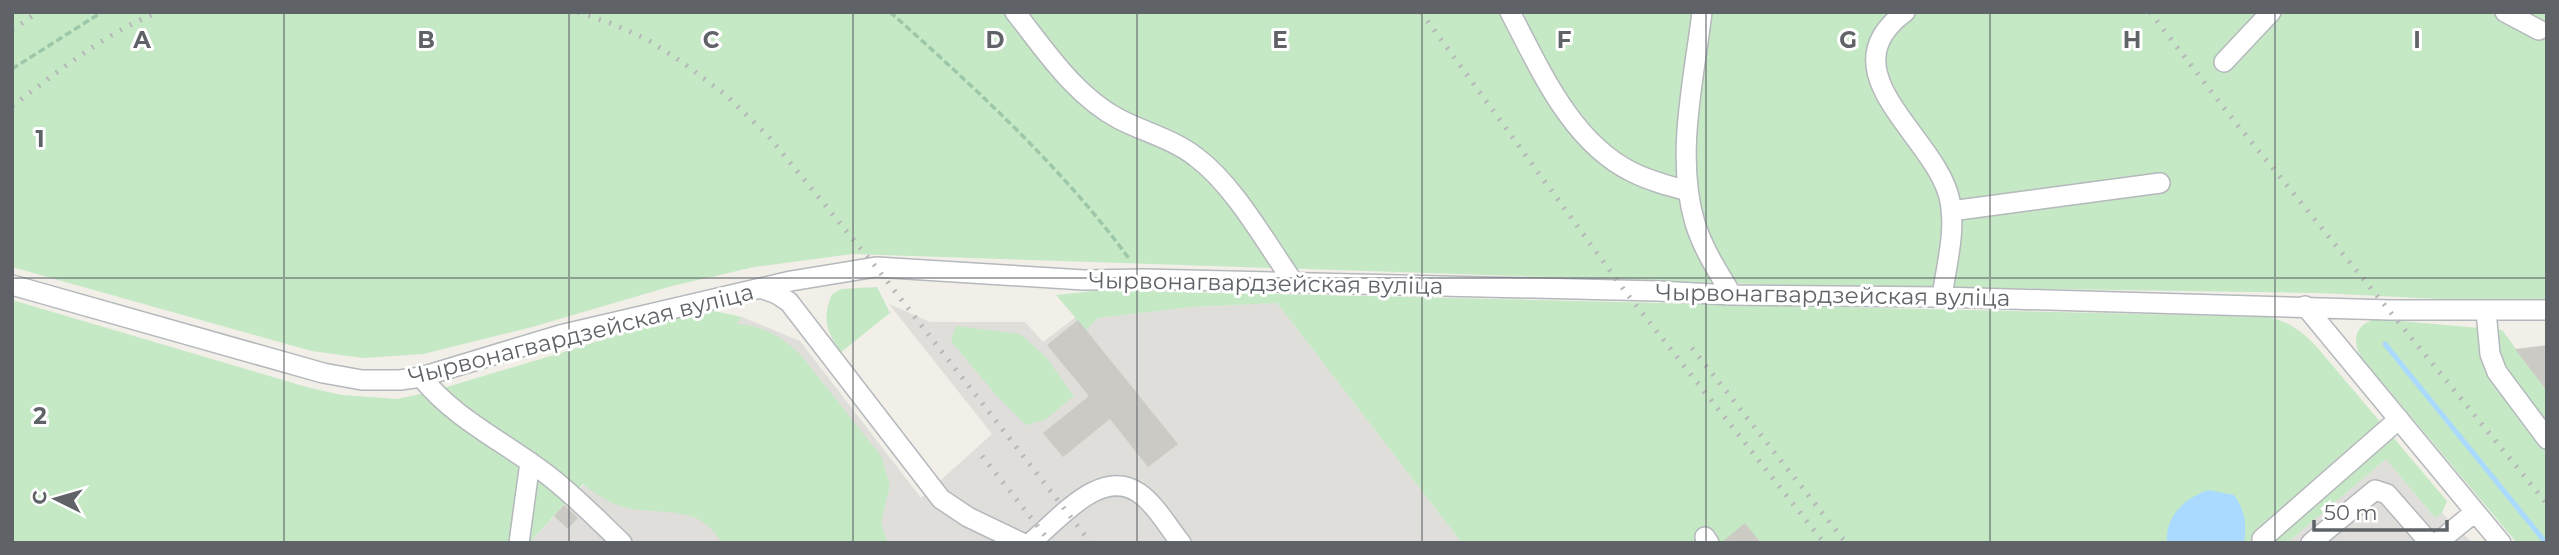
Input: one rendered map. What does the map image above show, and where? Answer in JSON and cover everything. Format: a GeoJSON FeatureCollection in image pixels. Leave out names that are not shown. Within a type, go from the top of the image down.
{"type":"FeatureCollection","features":[{"type":"Feature","properties":{"kind":"street"},"geometry":{"type":"LineString","coordinates":[[1015,12],[1059,68],[1096,104],[1117,118],[1184,150],[1213,172],[1231,192],[1294,283]]}},
{"type":"Feature","properties":{"kind":"street"},"geometry":{"type":"LineString","coordinates":[[1510,12],[1566,114],[1585,134],[1630,171],[1689,191]]}},
{"type":"Feature","properties":{"kind":"street"},"geometry":{"type":"LineString","coordinates":[[1702,12],[1687,148],[1689,191],[1702,242],[1732,295]]}},
{"type":"Feature","properties":{"kind":"street"},"geometry":{"type":"LineString","coordinates":[[1905,12],[1885,31],[1877,46],[1874,62],[1878,80],[1886,96],[1944,179],[1951,211],[1942,297]]}},
{"type":"Feature","properties":{"kind":"street"},"geometry":{"type":"LineString","coordinates":[[2224,62],[2271,12]]}},
{"type":"Feature","properties":{"kind":"street"},"geometry":{"type":"LineString","coordinates":[[2505,12],[2543,34]]}},
{"type":"Feature","properties":{"kind":"street"},"geometry":{"type":"LineString","coordinates":[[2526,12],[2543,34]]}},
{"type":"Feature","properties":{"kind":"street"},"geometry":{"type":"LineString","coordinates":[[1951,211],[2160,183]]}},
{"type":"Feature","properties":{"kind":"street","name":"Чырвонагвардзейская вуліца"},"geometry":{"type":"LineString","coordinates":[[12,285],[343,377],[381,381],[421,377],[560,335],[760,288],[824,274],[876,267],[1084,280],[1647,290],[1732,295],[1942,297],[2486,311],[2547,310]]}},
{"type":"Feature","properties":{"kind":"street"},"geometry":{"type":"LineString","coordinates":[[760,288],[789,302],[941,499],[968,517],[1022,543]]}},
{"type":"Feature","properties":{"kind":"street"},"geometry":{"type":"LineString","coordinates":[[2305,306],[2501,543]]}},
{"type":"Feature","properties":{"kind":"street"},"geometry":{"type":"LineString","coordinates":[[2486,311],[2490,354],[2497,372],[2547,439]]}},
{"type":"Feature","properties":{"kind":"street"},"geometry":{"type":"LineString","coordinates":[[421,377],[451,409],[530,462],[573,495],[622,543]]}},
{"type":"Feature","properties":{"kind":"street"},"geometry":{"type":"LineString","coordinates":[[2262,539],[2399,419]]}},
{"type":"Feature","properties":{"kind":"street"},"geometry":{"type":"LineString","coordinates":[[519,543],[530,462]]}},
{"type":"Feature","properties":{"kind":"street"},"geometry":{"type":"LineString","coordinates":[[1030,543],[1085,496],[1105,486],[1138,492],[1181,543]]}},
{"type":"Feature","properties":{"kind":"street"},"geometry":{"type":"LineString","coordinates":[[2311,543],[2375,490],[2387,494],[2431,543]]}},
{"type":"Feature","properties":{"kind":"street"},"geometry":{"type":"LineString","coordinates":[[2437,543],[2475,512]]}},
{"type":"Feature","properties":{"kind":"path"},"geometry":{"type":"LineString","coordinates":[[12,69],[102,12]]}},
{"type":"Feature","properties":{"kind":"path"},"geometry":{"type":"LineString","coordinates":[[890,12],[978,92],[1104,224],[1144,279]]}},
{"type":"Feature","properties":{"kind":"shaded area"},"geometry":{"type":"Polygon","coordinates":[[[1277,303],[1462,543],[529,543],[742,317],[800,341],[921,498],[992,434],[889,304],[930,322],[1025,322],[1043,342],[1076,317],[1086,329],[1098,318],[1192,307],[1277,303]]]}},
{"type":"Feature","properties":{"kind":"shaded area"},"geometry":{"type":"Polygon","coordinates":[[[2386,459],[2435,518],[2442,513],[2473,543],[2287,543],[2386,459]]]}},
{"type":"Feature","properties":{"kind":"green space"},"geometry":{"type":"Polygon","coordinates":[[[12,12],[2547,12],[2547,299],[2519,303],[2320,293],[1787,285],[852,254],[754,267],[672,286],[532,327],[423,354],[363,358],[312,351],[12,267],[12,12]]]}},
{"type":"Feature","properties":{"kind":"green space"},"geometry":{"type":"Polygon","coordinates":[[[877,287],[890,313],[841,352],[832,338],[826,318],[832,294],[841,289],[877,287]]]}},
{"type":"Feature","properties":{"kind":"green space"},"geometry":{"type":"Polygon","coordinates":[[[1103,290],[2269,317],[2295,328],[2316,346],[2447,501],[2442,513],[2435,518],[2386,459],[2287,543],[1462,543],[1277,303],[1192,307],[1098,318],[1086,330],[1056,295],[1103,290]]]}},
{"type":"Feature","properties":{"kind":"green space"},"geometry":{"type":"Polygon","coordinates":[[[12,300],[310,388],[342,395],[397,399],[430,392],[574,349],[664,319],[694,312],[714,311],[742,317],[736,324],[771,333],[800,354],[881,456],[890,485],[881,523],[888,543],[722,543],[712,529],[700,520],[688,515],[617,505],[583,484],[529,543],[12,543],[12,300]]]}},
{"type":"Feature","properties":{"kind":"green space"},"geometry":{"type":"Polygon","coordinates":[[[2377,319],[2502,330],[2547,391],[2547,543],[2517,543],[2361,357],[2356,344],[2357,333],[2364,324],[2377,319]]]}},
{"type":"Feature","properties":{"kind":"green space"},"geometry":{"type":"Polygon","coordinates":[[[956,326],[1020,334],[1046,357],[1074,396],[1045,420],[1026,425],[995,394],[951,341],[956,326]]]}},
{"type":"Feature","properties":{"kind":"water"},"geometry":{"type":"Polygon","coordinates":[[[2208,490],[2234,495],[2244,518],[2244,543],[2167,543],[2169,525],[2178,510],[2191,498],[2208,490]]]}},
{"type":"Feature","properties":{"kind":"building"},"geometry":{"type":"Polygon","coordinates":[[[1078,320],[1178,444],[1148,467],[1110,419],[1063,457],[1043,433],[1089,396],[1047,345],[1078,320]]]}},
{"type":"Feature","properties":{"kind":"building"},"geometry":{"type":"Polygon","coordinates":[[[2547,345],[2547,391],[2515,349],[2547,345]]]}},
{"type":"Feature","properties":{"kind":"building"},"geometry":{"type":"Polygon","coordinates":[[[564,505],[578,518],[568,529],[554,516],[564,505]]]}},
{"type":"Feature","properties":{"kind":"building"},"geometry":{"type":"Polygon","coordinates":[[[1745,523],[1761,543],[1721,543],[1745,523]]]}},
{"type":"Feature","properties":{"kind":"waterway"},"geometry":{"type":"LineString","coordinates":[[2385,344],[2546,543]]}},
{"type":"Feature","properties":{"kind":"railway"},"geometry":{"type":"LineString","coordinates":[[12,30],[38,12]]}},
{"type":"Feature","properties":{"kind":"railway"},"geometry":{"type":"LineString","coordinates":[[12,106],[100,42],[158,12]]}},
{"type":"Feature","properties":{"kind":"railway"},"geometry":{"type":"LineString","coordinates":[[578,12],[648,40],[682,62],[727,96],[769,137],[876,267],[1091,543]]}},
{"type":"Feature","properties":{"kind":"railway"},"geometry":{"type":"LineString","coordinates":[[1421,12],[1624,290],[1824,543]]}},
{"type":"Feature","properties":{"kind":"railway"},"geometry":{"type":"LineString","coordinates":[[2150,12],[2227,112],[2547,504]]}},
{"type":"Feature","properties":{"kind":"railway"},"geometry":{"type":"LineString","coordinates":[[1692,348],[1846,543]]}},
{"type":"Feature","properties":{"kind":"railway"},"geometry":{"type":"LineString","coordinates":[[982,456],[1051,543]]}}]}
